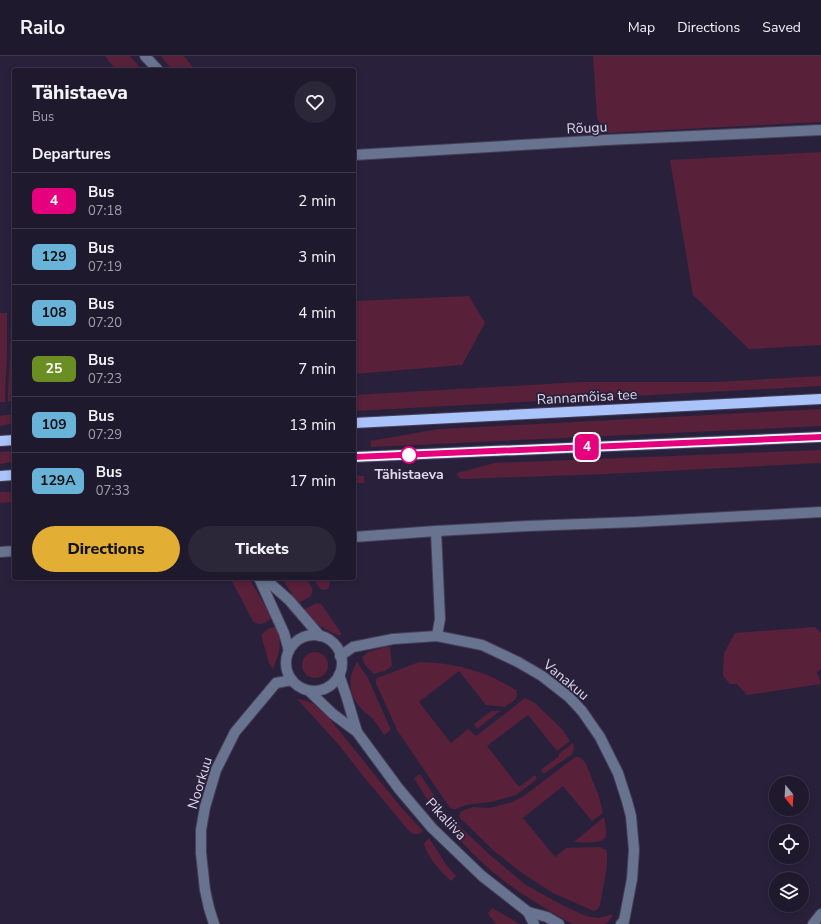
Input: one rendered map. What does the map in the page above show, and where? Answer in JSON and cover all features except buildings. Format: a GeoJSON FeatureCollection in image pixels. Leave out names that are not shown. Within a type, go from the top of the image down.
{"type":"FeatureCollection","features":[{"type":"Feature","properties":{"kind":"main road","name":"Rannamõisa tee"},"geometry":{"type":"LineString","coordinates":[[356,423],[821,399]]}},
{"type":"Feature","properties":{"kind":"main road"},"geometry":{"type":"LineString","coordinates":[[356,457],[821,437]]}},
{"type":"Feature","properties":{"kind":"main road"},"geometry":{"type":"LineString","coordinates":[[0,441],[12,440]]}},
{"type":"Feature","properties":{"kind":"main road"},"geometry":{"type":"LineString","coordinates":[[0,476],[12,475]]}},
{"type":"Feature","properties":{"kind":"street","name":"Rõugu"},"geometry":{"type":"LineString","coordinates":[[356,155],[606,140],[821,130]]}},
{"type":"Feature","properties":{"kind":"street"},"geometry":{"type":"LineString","coordinates":[[356,537],[528,526],[821,512]]}},
{"type":"Feature","properties":{"kind":"street"},"geometry":{"type":"LineString","coordinates":[[436,531],[440,619],[437,636]]}},
{"type":"Feature","properties":{"kind":"street"},"geometry":{"type":"LineString","coordinates":[[0,552],[12,552]]}},
{"type":"Feature","properties":{"kind":"street"},"geometry":{"type":"LineString","coordinates":[[260,580],[284,633],[289,651]]}},
{"type":"Feature","properties":{"kind":"street"},"geometry":{"type":"LineString","coordinates":[[266,580],[289,600],[320,636]]}},
{"type":"Feature","properties":{"kind":"street"},"geometry":{"type":"LineString","coordinates":[[320,636],[327,639],[338,649],[341,662],[339,675],[327,688],[318,691],[309,691],[303,689],[292,680],[286,666],[286,658],[295,643],[302,638],[320,636]]}},
{"type":"Feature","properties":{"kind":"street","name":"Vanakuu"},"geometry":{"type":"LineString","coordinates":[[340,656],[353,647],[392,639],[437,636],[482,645],[518,662],[542,676],[569,697],[582,711],[600,737],[618,773],[628,801],[634,850],[632,879],[624,921],[621,924]]}},
{"type":"Feature","properties":{"kind":"street"},"geometry":{"type":"LineString","coordinates":[[339,675],[357,732]]}},
{"type":"Feature","properties":{"kind":"street","name":"Noorkuu"},"geometry":{"type":"LineString","coordinates":[[214,924],[205,890],[201,854],[201,830],[205,807],[216,770],[235,732],[276,683],[292,680]]}},
{"type":"Feature","properties":{"kind":"street"},"geometry":{"type":"LineString","coordinates":[[309,691],[333,714],[357,732]]}},
{"type":"Feature","properties":{"kind":"street","name":"Pikaliiva"},"geometry":{"type":"LineString","coordinates":[[357,732],[399,789],[432,828],[482,876],[528,912]]}},
{"type":"Feature","properties":{"kind":"street"},"geometry":{"type":"LineString","coordinates":[[528,912],[534,924]]}},
{"type":"Feature","properties":{"kind":"street"},"geometry":{"type":"LineString","coordinates":[[528,912],[547,916],[559,924]]}},
{"type":"Feature","properties":{"kind":"street"},"geometry":{"type":"LineString","coordinates":[[814,924],[821,914]]}},
{"type":"Feature","properties":{"kind":"shaded area"},"geometry":{"type":"Polygon","coordinates":[[[105,56],[130,56],[140,68],[114,68],[105,56]]]}},
{"type":"Feature","properties":{"kind":"shaded area"},"geometry":{"type":"Polygon","coordinates":[[[161,56],[184,56],[193,68],[170,68],[161,56]]]}},
{"type":"Feature","properties":{"kind":"shaded area"},"geometry":{"type":"Polygon","coordinates":[[[593,56],[821,56],[821,122],[606,133],[597,118],[593,56]]]}},
{"type":"Feature","properties":{"kind":"shaded area"},"geometry":{"type":"Polygon","coordinates":[[[821,152],[821,345],[749,349],[693,295],[670,160],[821,152]]]}},
{"type":"Feature","properties":{"kind":"shaded area"},"geometry":{"type":"Polygon","coordinates":[[[469,296],[485,323],[462,365],[356,374],[356,301],[469,296]]]}},
{"type":"Feature","properties":{"kind":"shaded area"},"geometry":{"type":"Polygon","coordinates":[[[12,312],[12,401],[8,401],[8,392],[12,312]]]}},
{"type":"Feature","properties":{"kind":"shaded area"},"geometry":{"type":"Polygon","coordinates":[[[0,313],[7,313],[5,402],[0,402],[0,313]]]}},
{"type":"Feature","properties":{"kind":"shaded area"},"geometry":{"type":"Polygon","coordinates":[[[821,376],[821,386],[356,411],[356,395],[582,382],[716,382],[821,376]]]}},
{"type":"Feature","properties":{"kind":"shaded area"},"geometry":{"type":"Polygon","coordinates":[[[821,409],[821,426],[371,447],[370,441],[439,429],[821,409]]]}},
{"type":"Feature","properties":{"kind":"shaded area"},"geometry":{"type":"Polygon","coordinates":[[[12,414],[12,423],[0,426],[0,416],[12,414]]]}},
{"type":"Feature","properties":{"kind":"shaded area"},"geometry":{"type":"Polygon","coordinates":[[[821,450],[821,463],[606,474],[461,479],[457,473],[494,463],[821,450]]]}},
{"type":"Feature","properties":{"kind":"shaded area"},"geometry":{"type":"Polygon","coordinates":[[[12,451],[12,462],[0,464],[0,452],[12,451]]]}},
{"type":"Feature","properties":{"kind":"shaded area"},"geometry":{"type":"Polygon","coordinates":[[[356,475],[364,476],[364,483],[356,483],[356,475]]]}},
{"type":"Feature","properties":{"kind":"shaded area"},"geometry":{"type":"Polygon","coordinates":[[[0,492],[12,492],[12,502],[0,503],[0,492]]]}},
{"type":"Feature","properties":{"kind":"shaded area"},"geometry":{"type":"Polygon","coordinates":[[[231,580],[250,580],[272,618],[265,623],[260,624],[253,621],[231,580]]]}},
{"type":"Feature","properties":{"kind":"shaded area"},"geometry":{"type":"Polygon","coordinates":[[[283,580],[307,580],[312,589],[311,596],[299,603],[283,580]]]}},
{"type":"Feature","properties":{"kind":"shaded area"},"geometry":{"type":"Polygon","coordinates":[[[314,580],[330,580],[329,588],[325,590],[320,589],[314,580]]]}},
{"type":"Feature","properties":{"kind":"shaded area"},"geometry":{"type":"Polygon","coordinates":[[[317,603],[322,605],[341,633],[341,636],[320,626],[307,614],[305,609],[317,603]]]}},
{"type":"Feature","properties":{"kind":"shaded area"},"geometry":{"type":"Polygon","coordinates":[[[277,626],[280,648],[273,669],[269,663],[262,634],[268,629],[277,626]]]}},
{"type":"Feature","properties":{"kind":"shaded area"},"geometry":{"type":"Polygon","coordinates":[[[815,627],[821,633],[821,669],[817,672],[821,684],[747,695],[737,684],[730,684],[723,676],[724,653],[735,633],[815,627]]]}},
{"type":"Feature","properties":{"kind":"shaded area"},"geometry":{"type":"Polygon","coordinates":[[[390,647],[392,666],[385,671],[374,674],[365,665],[362,657],[368,652],[390,647]]]}},
{"type":"Feature","properties":{"kind":"shaded area"},"geometry":{"type":"Polygon","coordinates":[[[315,652],[324,656],[328,665],[324,674],[315,678],[306,674],[302,665],[306,656],[315,652]]]}},
{"type":"Feature","properties":{"kind":"shaded area"},"geometry":{"type":"Polygon","coordinates":[[[357,662],[368,678],[391,730],[384,735],[373,719],[359,706],[351,690],[350,684],[352,674],[357,662]]]}},
{"type":"Feature","properties":{"kind":"shaded area"},"geometry":{"type":"Polygon","coordinates":[[[419,662],[445,664],[479,672],[516,690],[516,698],[505,707],[486,705],[459,671],[419,702],[451,743],[468,729],[476,736],[525,698],[535,703],[562,729],[570,741],[557,751],[528,715],[487,746],[519,787],[535,775],[537,779],[516,795],[491,802],[463,806],[456,809],[450,808],[397,730],[376,683],[377,678],[419,662]]]}},
{"type":"Feature","properties":{"kind":"shaded area"},"geometry":{"type":"Polygon","coordinates":[[[297,699],[312,703],[329,718],[400,806],[423,831],[419,834],[413,834],[409,831],[339,745],[297,699]]]}},
{"type":"Feature","properties":{"kind":"shaded area"},"geometry":{"type":"Polygon","coordinates":[[[491,711],[500,711],[477,729],[474,724],[491,711]]]}},
{"type":"Feature","properties":{"kind":"shaded area"},"geometry":{"type":"Polygon","coordinates":[[[573,743],[574,749],[572,754],[544,774],[541,770],[573,743]]]}},
{"type":"Feature","properties":{"kind":"shaded area"},"geometry":{"type":"Polygon","coordinates":[[[575,757],[579,757],[587,766],[599,797],[603,813],[592,821],[563,786],[523,818],[555,857],[566,848],[600,847],[606,850],[607,861],[604,885],[600,905],[598,909],[594,911],[553,893],[519,871],[493,850],[460,818],[459,815],[462,811],[473,807],[489,808],[513,802],[524,796],[575,757]]]}},
{"type":"Feature","properties":{"kind":"shaded area"},"geometry":{"type":"Polygon","coordinates":[[[420,774],[441,806],[441,815],[438,817],[414,778],[420,774]]]}},
{"type":"Feature","properties":{"kind":"shaded area"},"geometry":{"type":"Polygon","coordinates":[[[604,817],[606,836],[604,839],[597,842],[574,842],[604,817]]]}},
{"type":"Feature","properties":{"kind":"shaded area"},"geometry":{"type":"Polygon","coordinates":[[[453,820],[490,855],[526,885],[564,906],[586,916],[599,918],[613,915],[609,921],[604,924],[573,924],[567,921],[524,895],[492,871],[447,827],[445,821],[453,820]]]}},
{"type":"Feature","properties":{"kind":"shaded area"},"geometry":{"type":"Polygon","coordinates":[[[429,838],[447,866],[456,876],[451,881],[439,869],[428,854],[424,844],[429,838]]]}},
{"type":"Feature","properties":{"kind":"shaded area"},"geometry":{"type":"Polygon","coordinates":[[[492,908],[520,924],[496,924],[488,913],[492,908]]]}},
{"type":"Feature","properties":{"kind":"bus line","name":"4"},"geometry":{"type":"LineString","coordinates":[[356,457],[821,437]]}},
{"type":"Feature","properties":{"kind":"place","name":"Tähistaeva"},"geometry":{"type":"Point","coordinates":[409,455]}}]}
